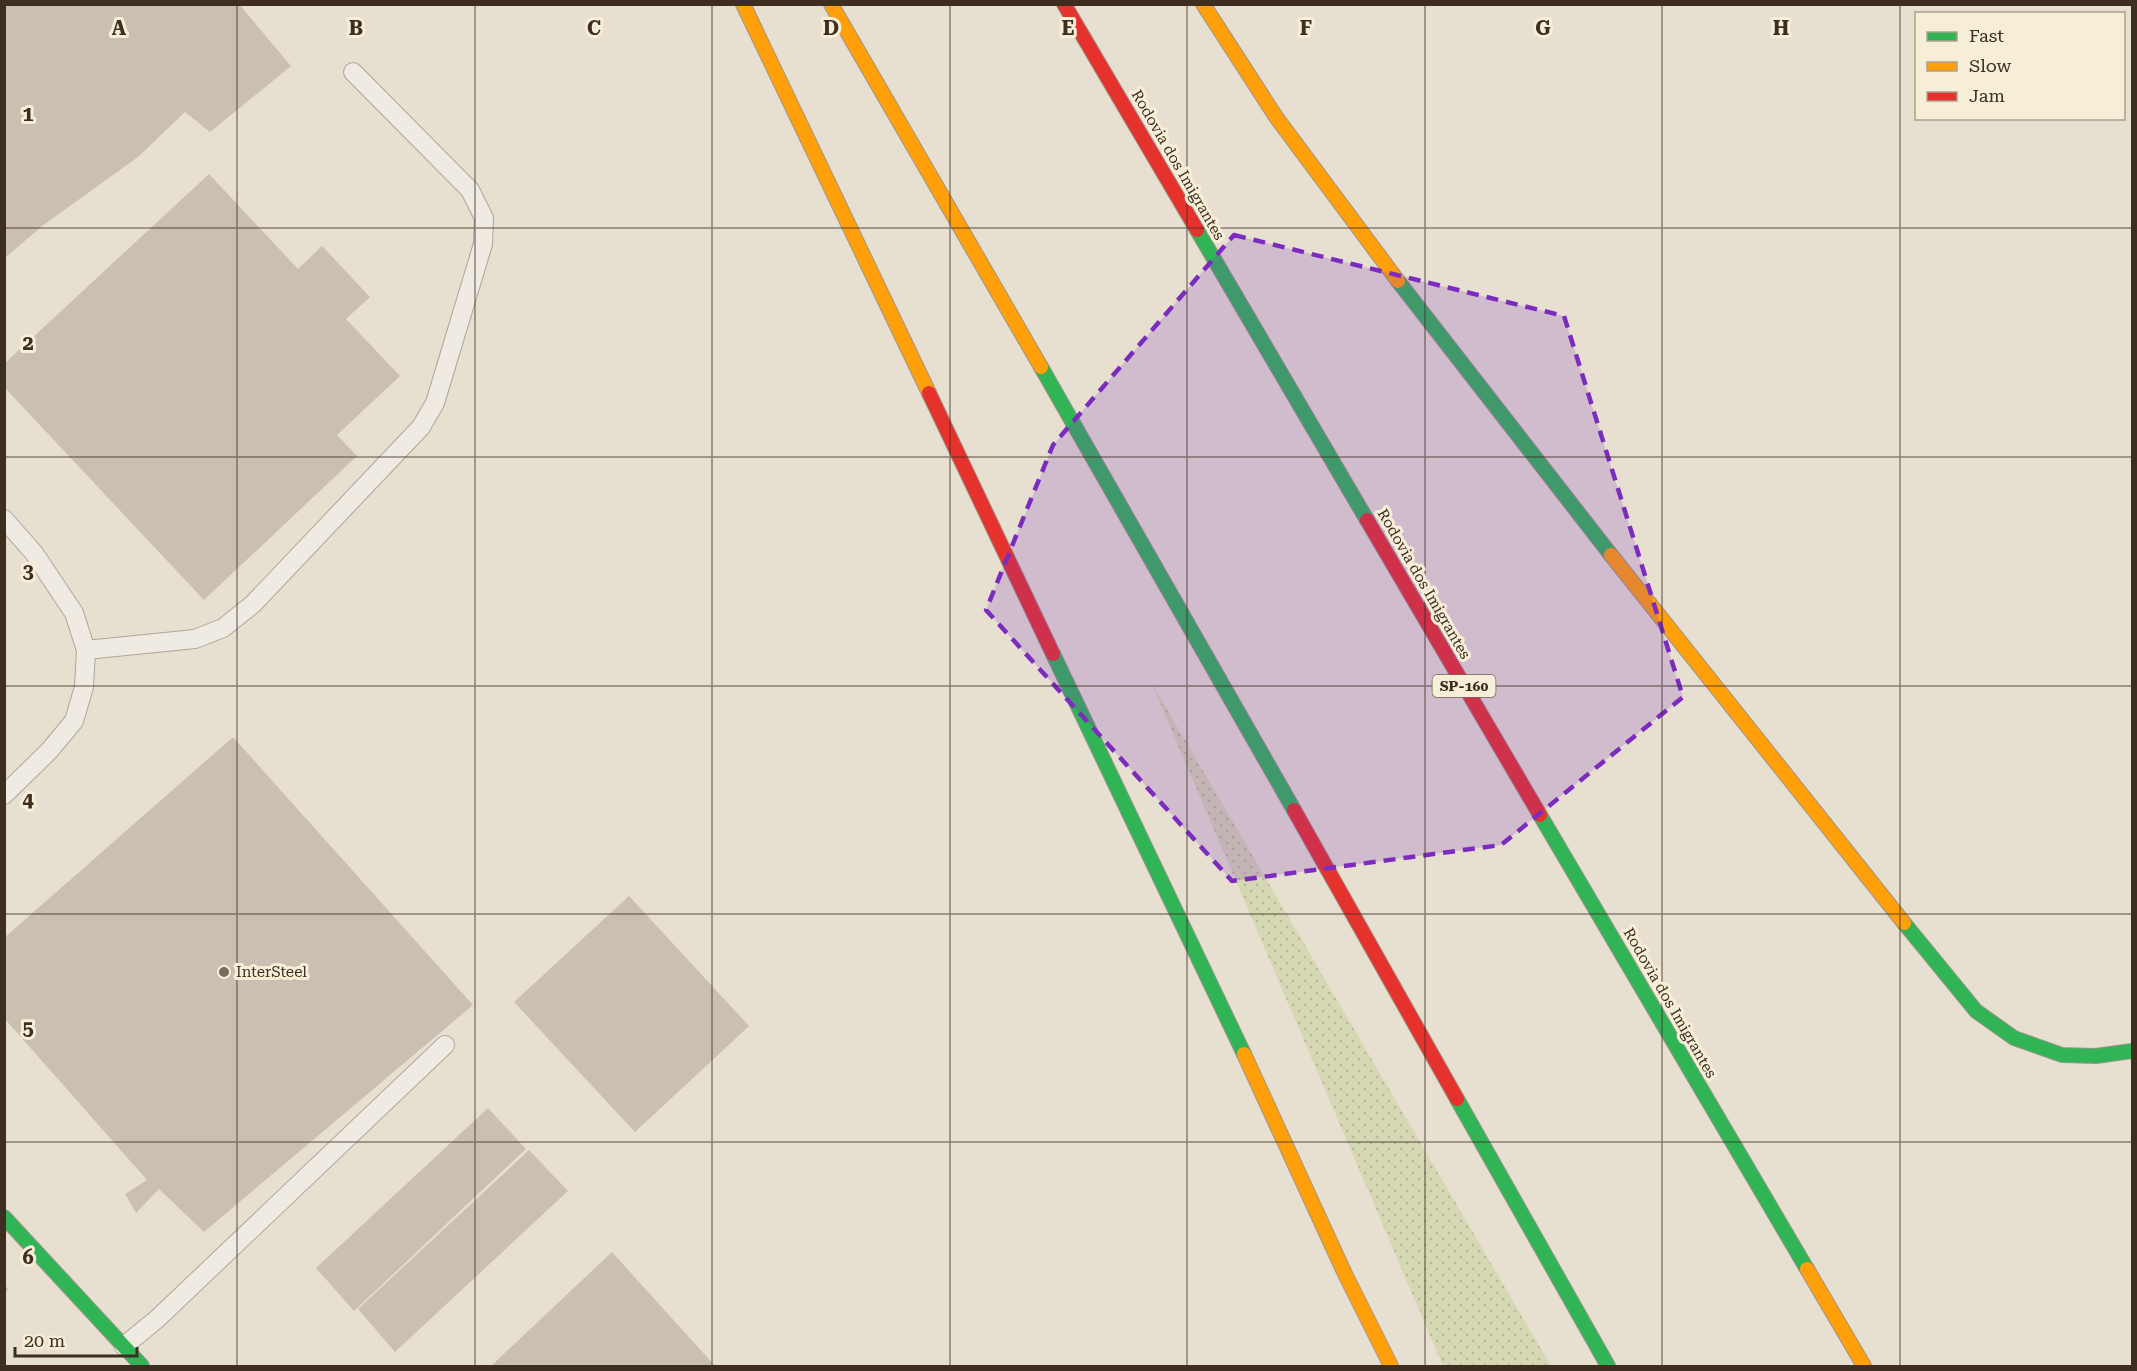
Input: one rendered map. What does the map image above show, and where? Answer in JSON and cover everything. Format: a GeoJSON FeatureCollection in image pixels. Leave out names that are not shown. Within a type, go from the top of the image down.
{"type":"FeatureCollection","features":[{"type":"Feature","properties":{"kind":"main road"},"geometry":{"type":"LineString","coordinates":[[743,4],[1251,1068],[1345,1274],[1391,1366]]}},
{"type":"Feature","properties":{"kind":"main road"},"geometry":{"type":"LineString","coordinates":[[831,4],[1122,507],[1608,1366]]}},
{"type":"Feature","properties":{"kind":"main road","name":"Rodovia dos Imigrantes"},"geometry":{"type":"LineString","coordinates":[[1064,4],[1864,1366]]}},
{"type":"Feature","properties":{"kind":"main road"},"geometry":{"type":"LineString","coordinates":[[1203,4],[1276,117],[1440,337],[1850,857],[1976,1011],[2014,1038],[2062,1055],[2096,1056],[2133,1052]]}},
{"type":"Feature","properties":{"kind":"main road"},"geometry":{"type":"LineString","coordinates":[[4,1217],[142,1366]]}},
{"type":"Feature","properties":{"kind":"lane"},"geometry":{"type":"LineString","coordinates":[[86,650],[195,639],[223,628],[253,604],[421,427],[435,403],[483,244],[484,218],[470,190],[353,72]]}},
{"type":"Feature","properties":{"kind":"lane"},"geometry":{"type":"LineString","coordinates":[[4,519],[34,553],[74,613],[86,650],[84,687],[74,721],[49,751],[4,795]]}},
{"type":"Feature","properties":{"kind":"lane"},"geometry":{"type":"LineString","coordinates":[[124,1347],[166,1311],[445,1045]]}},
{"type":"Feature","properties":{"kind":"path"},"geometry":{"type":"LineString","coordinates":[[4,1291],[10,1286]]}},
{"type":"Feature","properties":{"kind":"highlighted area"},"geometry":{"type":"Polygon","coordinates":[[[1234,235],[1564,316],[1683,697],[1501,845],[1232,881],[986,610],[1053,445],[1234,235]]]}},
{"type":"Feature","properties":{"kind":"green space"},"geometry":{"type":"Polygon","coordinates":[[[1151,682],[1551,1366],[1443,1366],[1151,682]]]}},
{"type":"Feature","properties":{"kind":"building"},"geometry":{"type":"Polygon","coordinates":[[[4,4],[239,4],[291,66],[210,132],[185,112],[138,157],[42,226],[4,259],[4,4]]]}},
{"type":"Feature","properties":{"kind":"building"},"geometry":{"type":"Polygon","coordinates":[[[209,174],[298,269],[322,246],[370,297],[346,319],[400,376],[337,435],[357,456],[204,600],[4,387],[4,364],[209,174]]]}},
{"type":"Feature","properties":{"kind":"building","name":"InterSteel"},"geometry":{"type":"Polygon","coordinates":[[[233,737],[473,1005],[204,1232],[159,1189],[136,1213],[125,1194],[147,1180],[4,1018],[4,938],[233,737]]]}},
{"type":"Feature","properties":{"kind":"building"},"geometry":{"type":"Polygon","coordinates":[[[629,896],[749,1026],[635,1132],[514,1002],[629,896]]]}},
{"type":"Feature","properties":{"kind":"building"},"geometry":{"type":"Polygon","coordinates":[[[488,1108],[526,1149],[354,1311],[316,1268],[488,1108]]]}},
{"type":"Feature","properties":{"kind":"building"},"geometry":{"type":"Polygon","coordinates":[[[529,1150],[568,1191],[395,1352],[358,1309],[529,1150]]]}},
{"type":"Feature","properties":{"kind":"building"},"geometry":{"type":"Polygon","coordinates":[[[612,1252],[715,1366],[491,1366],[612,1252]]]}},
{"type":"Feature","properties":{"kind":"traffic: fast"},"geometry":{"type":"LineString","coordinates":[[1197,230],[1367,520]]}},
{"type":"Feature","properties":{"kind":"traffic: fast"},"geometry":{"type":"LineString","coordinates":[[1398,281],[1611,555]]}},
{"type":"Feature","properties":{"kind":"traffic: fast"},"geometry":{"type":"LineString","coordinates":[[1041,367],[1294,810]]}},
{"type":"Feature","properties":{"kind":"traffic: fast"},"geometry":{"type":"LineString","coordinates":[[1053,654],[1244,1054]]}},
{"type":"Feature","properties":{"kind":"traffic: fast"},"geometry":{"type":"LineString","coordinates":[[1540,815],[1807,1269]]}},
{"type":"Feature","properties":{"kind":"traffic: fast"},"geometry":{"type":"LineString","coordinates":[[1904,923],[1976,1011],[2014,1038],[2062,1055],[2096,1056],[2132,1051]]}},
{"type":"Feature","properties":{"kind":"traffic: fast"},"geometry":{"type":"LineString","coordinates":[[1457,1099],[1608,1366]]}},
{"type":"Feature","properties":{"kind":"traffic: fast"},"geometry":{"type":"LineString","coordinates":[[4,1217],[142,1366]]}},
{"type":"Feature","properties":{"kind":"traffic: slow"},"geometry":{"type":"LineString","coordinates":[[743,4],[929,393]]}},
{"type":"Feature","properties":{"kind":"traffic: slow"},"geometry":{"type":"LineString","coordinates":[[831,4],[1041,367]]}},
{"type":"Feature","properties":{"kind":"traffic: slow"},"geometry":{"type":"LineString","coordinates":[[1203,4],[1276,117],[1398,281]]}},
{"type":"Feature","properties":{"kind":"traffic: slow"},"geometry":{"type":"LineString","coordinates":[[1611,555],[1904,923]]}},
{"type":"Feature","properties":{"kind":"traffic: slow"},"geometry":{"type":"LineString","coordinates":[[1244,1054],[1345,1274],[1391,1366]]}},
{"type":"Feature","properties":{"kind":"traffic: slow"},"geometry":{"type":"LineString","coordinates":[[1807,1269],[1864,1366]]}},
{"type":"Feature","properties":{"kind":"traffic: jam"},"geometry":{"type":"LineString","coordinates":[[1064,4],[1197,230]]}},
{"type":"Feature","properties":{"kind":"traffic: jam"},"geometry":{"type":"LineString","coordinates":[[929,393],[1053,654]]}},
{"type":"Feature","properties":{"kind":"traffic: jam"},"geometry":{"type":"LineString","coordinates":[[1367,520],[1540,815]]}},
{"type":"Feature","properties":{"kind":"traffic: jam"},"geometry":{"type":"LineString","coordinates":[[1294,810],[1457,1099]]}},
{"type":"Feature","properties":{"kind":"place","name":"InterSteel"},"geometry":{"type":"Point","coordinates":[224,972]}}]}
